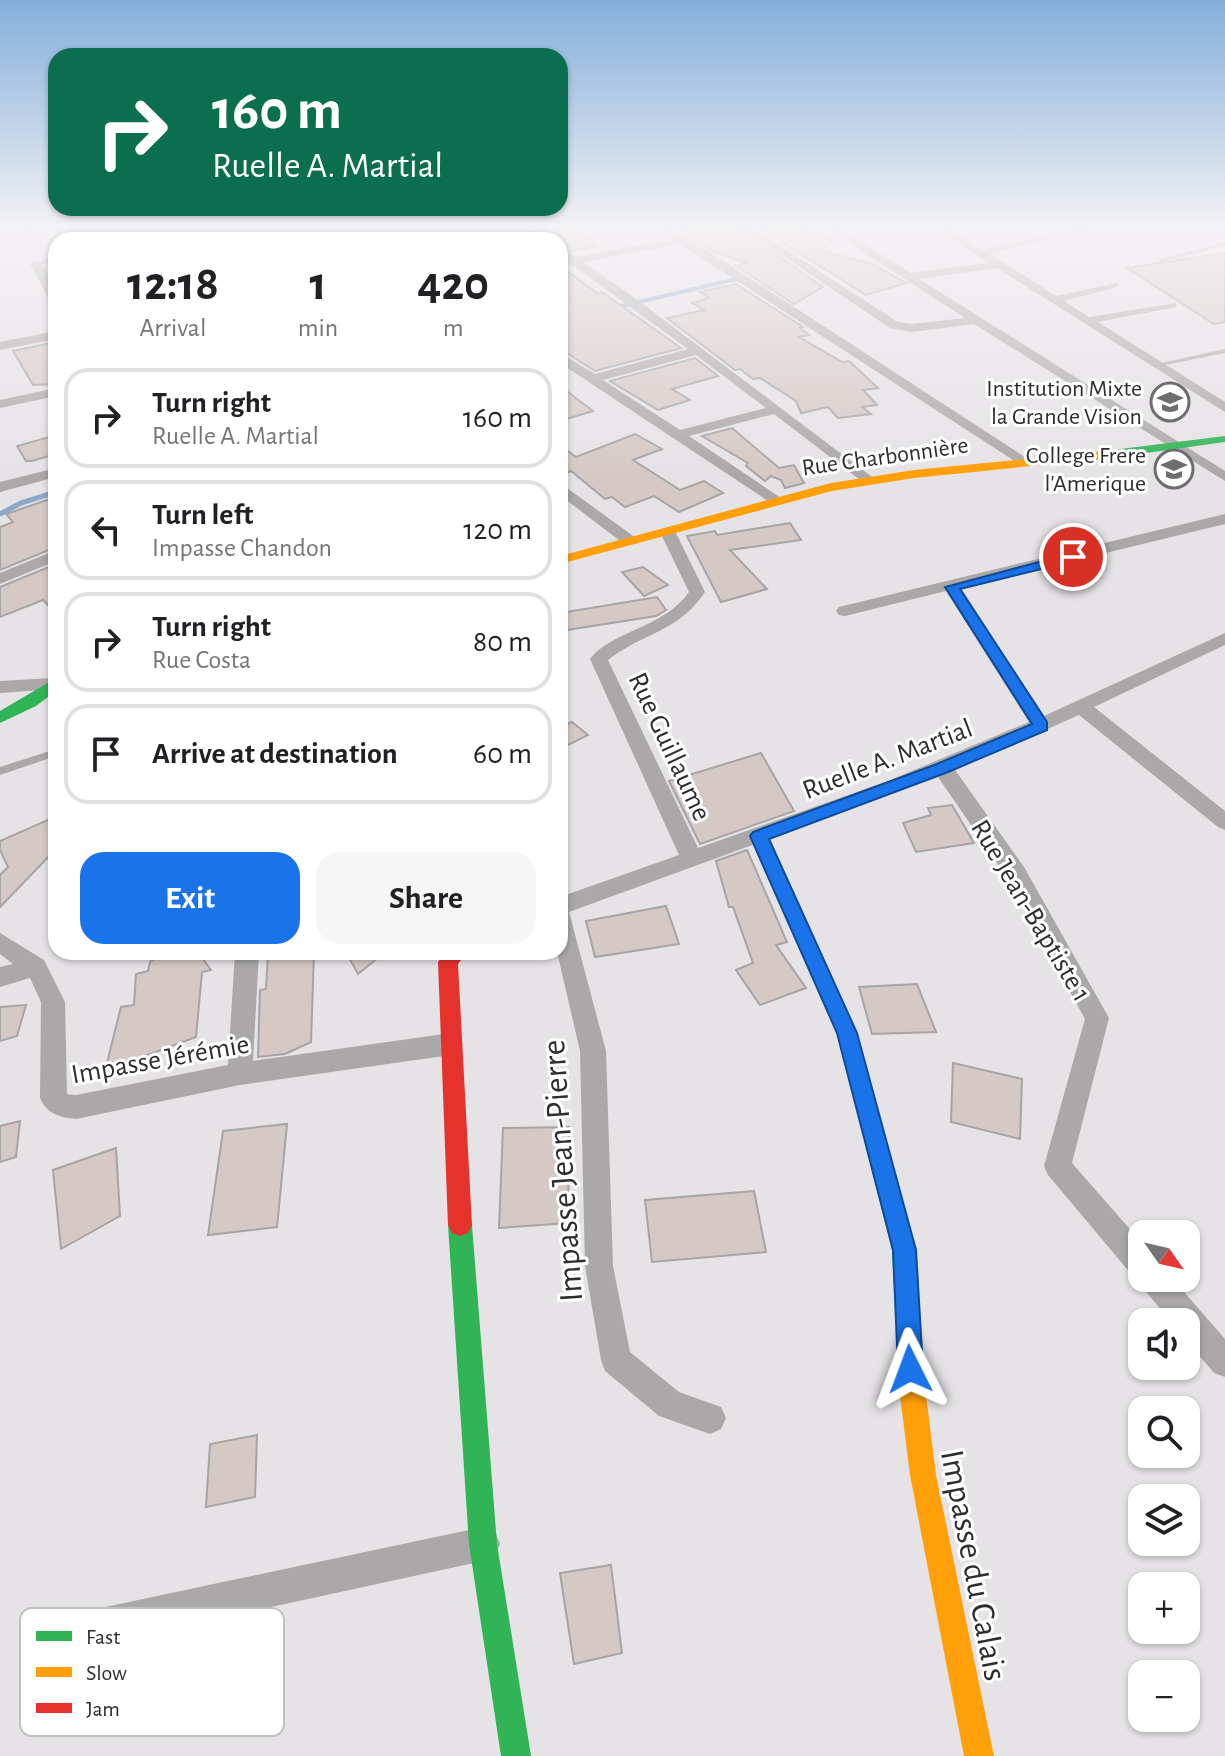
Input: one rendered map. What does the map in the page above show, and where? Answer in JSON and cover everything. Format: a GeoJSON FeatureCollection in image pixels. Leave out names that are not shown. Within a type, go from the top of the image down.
{"type":"FeatureCollection","features":[{"type":"Feature","properties":{"kind":"street"},"geometry":{"type":"LineString","coordinates":[[643,310],[869,480]]}},
{"type":"Feature","properties":{"kind":"street"},"geometry":{"type":"LineString","coordinates":[[789,310],[926,401],[1024,461]]}},
{"type":"Feature","properties":{"kind":"street"},"geometry":{"type":"LineString","coordinates":[[871,310],[894,325],[912,328],[976,320]]}},
{"type":"Feature","properties":{"kind":"street"},"geometry":{"type":"LineString","coordinates":[[960,310],[1225,477]]}},
{"type":"Feature","properties":{"kind":"street"},"geometry":{"type":"LineString","coordinates":[[1068,310],[1225,408]]}},
{"type":"Feature","properties":{"kind":"street"},"geometry":{"type":"LineString","coordinates":[[1086,321],[1145,310]]}},
{"type":"Feature","properties":{"kind":"street"},"geometry":{"type":"LineString","coordinates":[[0,346],[48,337]]}},
{"type":"Feature","properties":{"kind":"street"},"geometry":{"type":"LineString","coordinates":[[592,379],[697,351]]}},
{"type":"Feature","properties":{"kind":"street"},"geometry":{"type":"LineString","coordinates":[[568,362],[773,498]]}},
{"type":"Feature","properties":{"kind":"street"},"geometry":{"type":"LineString","coordinates":[[0,404],[48,394]]}},
{"type":"Feature","properties":{"kind":"street"},"geometry":{"type":"LineString","coordinates":[[680,434],[775,410]]}},
{"type":"Feature","properties":{"kind":"street","name":"Rue Charbonnière"},"geometry":{"type":"LineString","coordinates":[[568,555],[668,532],[773,498],[869,480],[1024,461],[1177,448],[1225,439]]}},
{"type":"Feature","properties":{"kind":"street"},"geometry":{"type":"LineString","coordinates":[[0,487],[48,474]]}},
{"type":"Feature","properties":{"kind":"street"},"geometry":{"type":"LineString","coordinates":[[568,494],[630,541]]}},
{"type":"Feature","properties":{"kind":"street"},"geometry":{"type":"LineString","coordinates":[[845,611],[1225,519]]}},
{"type":"Feature","properties":{"kind":"street","name":"Rue Guillaume"},"geometry":{"type":"LineString","coordinates":[[668,532],[697,592],[693,600],[681,612],[599,659],[691,857]]}},
{"type":"Feature","properties":{"kind":"street"},"geometry":{"type":"LineString","coordinates":[[0,579],[48,558]]}},
{"type":"Feature","properties":{"kind":"street"},"geometry":{"type":"LineString","coordinates":[[952,587],[1041,726]]}},
{"type":"Feature","properties":{"kind":"street","name":"Ruelle A. Martial"},"geometry":{"type":"LineString","coordinates":[[568,903],[943,768],[1041,726],[1079,705],[1225,638]]}},
{"type":"Feature","properties":{"kind":"street"},"geometry":{"type":"LineString","coordinates":[[0,687],[48,684]]}},
{"type":"Feature","properties":{"kind":"street"},"geometry":{"type":"LineString","coordinates":[[0,718],[31,702],[48,689]]}},
{"type":"Feature","properties":{"kind":"street"},"geometry":{"type":"LineString","coordinates":[[1079,705],[1225,822]]}},
{"type":"Feature","properties":{"kind":"street","name":"Rue Jean-Baptiste 1"},"geometry":{"type":"LineString","coordinates":[[943,768],[1016,873],[1097,1018],[1058,1166],[1128,1248]]}},
{"type":"Feature","properties":{"kind":"street","name":"Impasse du Calais"},"geometry":{"type":"LineString","coordinates":[[759,836],[847,1033],[904,1250],[910,1369],[923,1475],[977,1748]]}},
{"type":"Feature","properties":{"kind":"street"},"geometry":{"type":"LineString","coordinates":[[0,942],[36,967]]}},
{"type":"Feature","properties":{"kind":"street","name":"Impasse Jean-Pierre"},"geometry":{"type":"LineString","coordinates":[[568,949],[593,1051],[599,1266],[616,1360],[670,1405],[710,1418]]}},
{"type":"Feature","properties":{"kind":"street"},"geometry":{"type":"LineString","coordinates":[[240,1074],[247,960]]}},
{"type":"Feature","properties":{"kind":"street"},"geometry":{"type":"LineString","coordinates":[[449,960],[460,1226],[483,1544],[516,1756]]}},
{"type":"Feature","properties":{"kind":"street"},"geometry":{"type":"LineString","coordinates":[[0,977],[36,967]]}},
{"type":"Feature","properties":{"kind":"street","name":"Impasse Jérémie"},"geometry":{"type":"LineString","coordinates":[[36,967],[53,1002],[53,1098],[61,1105],[76,1107],[240,1074],[451,1044]]}},
{"type":"Feature","properties":{"kind":"street"},"geometry":{"type":"LineString","coordinates":[[1165,1292],[1225,1362]]}},
{"type":"Feature","properties":{"kind":"street"},"geometry":{"type":"LineString","coordinates":[[184,1608],[483,1544]]}},
{"type":"Feature","properties":{"kind":"street"},"geometry":{"type":"LineString","coordinates":[[977,1748],[1013,1756]]}},
{"type":"Feature","properties":{"kind":"lane"},"geometry":{"type":"LineString","coordinates":[[1155,365],[1225,351]]}},
{"type":"Feature","properties":{"kind":"lane"},"geometry":{"type":"LineString","coordinates":[[0,771],[48,755]]}},
{"type":"Feature","properties":{"kind":"building"},"geometry":{"type":"Polygon","coordinates":[[[568,310],[627,310],[681,348],[595,371],[568,354],[568,310]]]}},
{"type":"Feature","properties":{"kind":"building"},"geometry":{"type":"Polygon","coordinates":[[[704,310],[776,310],[803,327],[800,328],[809,335],[799,337],[842,362],[849,361],[878,388],[863,390],[877,405],[862,407],[871,414],[838,418],[828,407],[801,413],[796,401],[760,378],[753,379],[740,369],[735,370],[667,318],[704,310]]]}},
{"type":"Feature","properties":{"kind":"building"},"geometry":{"type":"Polygon","coordinates":[[[1192,310],[1225,310],[1225,322],[1214,324],[1192,310]]]}},
{"type":"Feature","properties":{"kind":"building"},"geometry":{"type":"Polygon","coordinates":[[[48,344],[48,384],[33,385],[13,351],[48,344]]]}},
{"type":"Feature","properties":{"kind":"building"},"geometry":{"type":"Polygon","coordinates":[[[695,358],[718,376],[672,389],[690,400],[658,410],[610,381],[695,358]]]}},
{"type":"Feature","properties":{"kind":"building"},"geometry":{"type":"Polygon","coordinates":[[[568,392],[593,411],[568,419],[568,392]]]}},
{"type":"Feature","properties":{"kind":"building"},"geometry":{"type":"Polygon","coordinates":[[[732,428],[779,468],[794,465],[804,483],[785,488],[781,480],[771,476],[765,481],[746,466],[748,463],[702,436],[732,428]]]}},
{"type":"Feature","properties":{"kind":"building"},"geometry":{"type":"Polygon","coordinates":[[[635,434],[662,449],[633,460],[680,490],[704,481],[723,493],[679,512],[654,496],[625,507],[612,497],[605,499],[571,471],[568,472],[568,451],[576,457],[635,434]]]}},
{"type":"Feature","properties":{"kind":"building"},"geometry":{"type":"Polygon","coordinates":[[[48,437],[48,456],[26,461],[17,446],[48,437]]]}},
{"type":"Feature","properties":{"kind":"building"},"geometry":{"type":"Polygon","coordinates":[[[48,500],[48,550],[0,570],[0,527],[13,522],[6,514],[48,500]]]}},
{"type":"Feature","properties":{"kind":"building"},"geometry":{"type":"Polygon","coordinates":[[[790,523],[801,540],[730,550],[767,589],[721,602],[687,536],[715,531],[717,535],[790,523]]]}},
{"type":"Feature","properties":{"kind":"building"},"geometry":{"type":"Polygon","coordinates":[[[48,567],[48,605],[43,600],[0,617],[0,587],[48,567]]]}},
{"type":"Feature","properties":{"kind":"building"},"geometry":{"type":"Polygon","coordinates":[[[643,567],[668,585],[644,596],[622,572],[643,567]]]}},
{"type":"Feature","properties":{"kind":"building"},"geometry":{"type":"Polygon","coordinates":[[[657,597],[666,610],[656,616],[568,630],[568,612],[657,597]]]}},
{"type":"Feature","properties":{"kind":"building"},"geometry":{"type":"Polygon","coordinates":[[[572,722],[588,735],[568,745],[568,724],[572,722]]]}},
{"type":"Feature","properties":{"kind":"building"},"geometry":{"type":"Polygon","coordinates":[[[761,753],[794,811],[700,844],[669,781],[761,753]]]}},
{"type":"Feature","properties":{"kind":"building"},"geometry":{"type":"Polygon","coordinates":[[[952,805],[974,843],[916,852],[903,823],[931,815],[928,808],[952,805]]]}},
{"type":"Feature","properties":{"kind":"building"},"geometry":{"type":"Polygon","coordinates":[[[48,820],[48,857],[0,907],[0,875],[8,867],[0,850],[0,841],[48,820]]]}},
{"type":"Feature","properties":{"kind":"building"},"geometry":{"type":"Polygon","coordinates":[[[747,850],[787,942],[776,945],[806,988],[760,1005],[736,970],[753,963],[733,907],[729,907],[716,861],[747,850]]]}},
{"type":"Feature","properties":{"kind":"building"},"geometry":{"type":"Polygon","coordinates":[[[666,906],[679,944],[595,957],[586,921],[666,906]]]}},
{"type":"Feature","properties":{"kind":"building"},"geometry":{"type":"Polygon","coordinates":[[[204,960],[211,970],[202,972],[196,1037],[105,1071],[121,1007],[134,1005],[136,974],[148,971],[150,962],[204,960]]]}},
{"type":"Feature","properties":{"kind":"building"},"geometry":{"type":"Polygon","coordinates":[[[268,960],[314,960],[311,1042],[285,1054],[258,1057],[260,990],[266,989],[268,960]]]}},
{"type":"Feature","properties":{"kind":"building"},"geometry":{"type":"Polygon","coordinates":[[[350,960],[375,960],[358,974],[350,960]]]}},
{"type":"Feature","properties":{"kind":"building"},"geometry":{"type":"Polygon","coordinates":[[[917,984],[936,1032],[872,1034],[859,987],[917,984]]]}},
{"type":"Feature","properties":{"kind":"building"},"geometry":{"type":"Polygon","coordinates":[[[26,1005],[17,1036],[0,1041],[0,1007],[26,1005]]]}},
{"type":"Feature","properties":{"kind":"building"},"geometry":{"type":"Polygon","coordinates":[[[953,1063],[1022,1079],[1020,1139],[951,1122],[953,1063]]]}},
{"type":"Feature","properties":{"kind":"building"},"geometry":{"type":"Polygon","coordinates":[[[20,1121],[16,1157],[0,1162],[0,1126],[20,1121]]]}},
{"type":"Feature","properties":{"kind":"building"},"geometry":{"type":"Polygon","coordinates":[[[287,1124],[277,1227],[208,1235],[223,1131],[287,1124]]]}},
{"type":"Feature","properties":{"kind":"building"},"geometry":{"type":"Polygon","coordinates":[[[569,1127],[568,1223],[499,1228],[503,1128],[569,1127]]]}},
{"type":"Feature","properties":{"kind":"building"},"geometry":{"type":"Polygon","coordinates":[[[116,1148],[120,1216],[61,1249],[53,1170],[116,1148]]]}},
{"type":"Feature","properties":{"kind":"building"},"geometry":{"type":"Polygon","coordinates":[[[754,1191],[766,1252],[652,1262],[645,1200],[754,1191]]]}},
{"type":"Feature","properties":{"kind":"building"},"geometry":{"type":"Polygon","coordinates":[[[257,1435],[255,1497],[206,1507],[210,1444],[257,1435]]]}},
{"type":"Feature","properties":{"kind":"building"},"geometry":{"type":"Polygon","coordinates":[[[611,1565],[622,1653],[574,1664],[560,1573],[611,1565]]]}},
{"type":"Feature","properties":{"kind":"waterway"},"geometry":{"type":"LineString","coordinates":[[0,514],[48,495]]}},
{"type":"Feature","properties":{"kind":"traffic: fast"},"geometry":{"type":"LineString","coordinates":[[1096,456],[1225,439]]}},
{"type":"Feature","properties":{"kind":"traffic: fast"},"geometry":{"type":"LineString","coordinates":[[0,718],[48,689]]}},
{"type":"Feature","properties":{"kind":"traffic: fast"},"geometry":{"type":"LineString","coordinates":[[759,836],[847,1033],[904,1250],[912,1387]]}},
{"type":"Feature","properties":{"kind":"traffic: fast"},"geometry":{"type":"LineString","coordinates":[[460,1225],[483,1544],[516,1756]]}},
{"type":"Feature","properties":{"kind":"traffic: slow"},"geometry":{"type":"LineString","coordinates":[[568,558],[831,487],[914,474],[1096,456]]}},
{"type":"Feature","properties":{"kind":"traffic: slow"},"geometry":{"type":"LineString","coordinates":[[912,1387],[923,1475],[979,1756]]}},
{"type":"Feature","properties":{"kind":"traffic: jam"},"geometry":{"type":"LineString","coordinates":[[450,960],[460,1225]]}},
{"type":"Feature","properties":{"kind":"place","name":"Institution Mixte la Grande Vision"},"geometry":{"type":"Point","coordinates":[1170,402]}},
{"type":"Feature","properties":{"kind":"place","name":"College Frere l'Amerique"},"geometry":{"type":"Point","coordinates":[1174,469]}},
{"type":"Feature","properties":{"kind":"route"},"geometry":{"type":"LineString","coordinates":[[910,1369],[904,1250],[847,1033],[759,836],[943,768],[1041,726],[952,587],[1073,557]]}}]}
